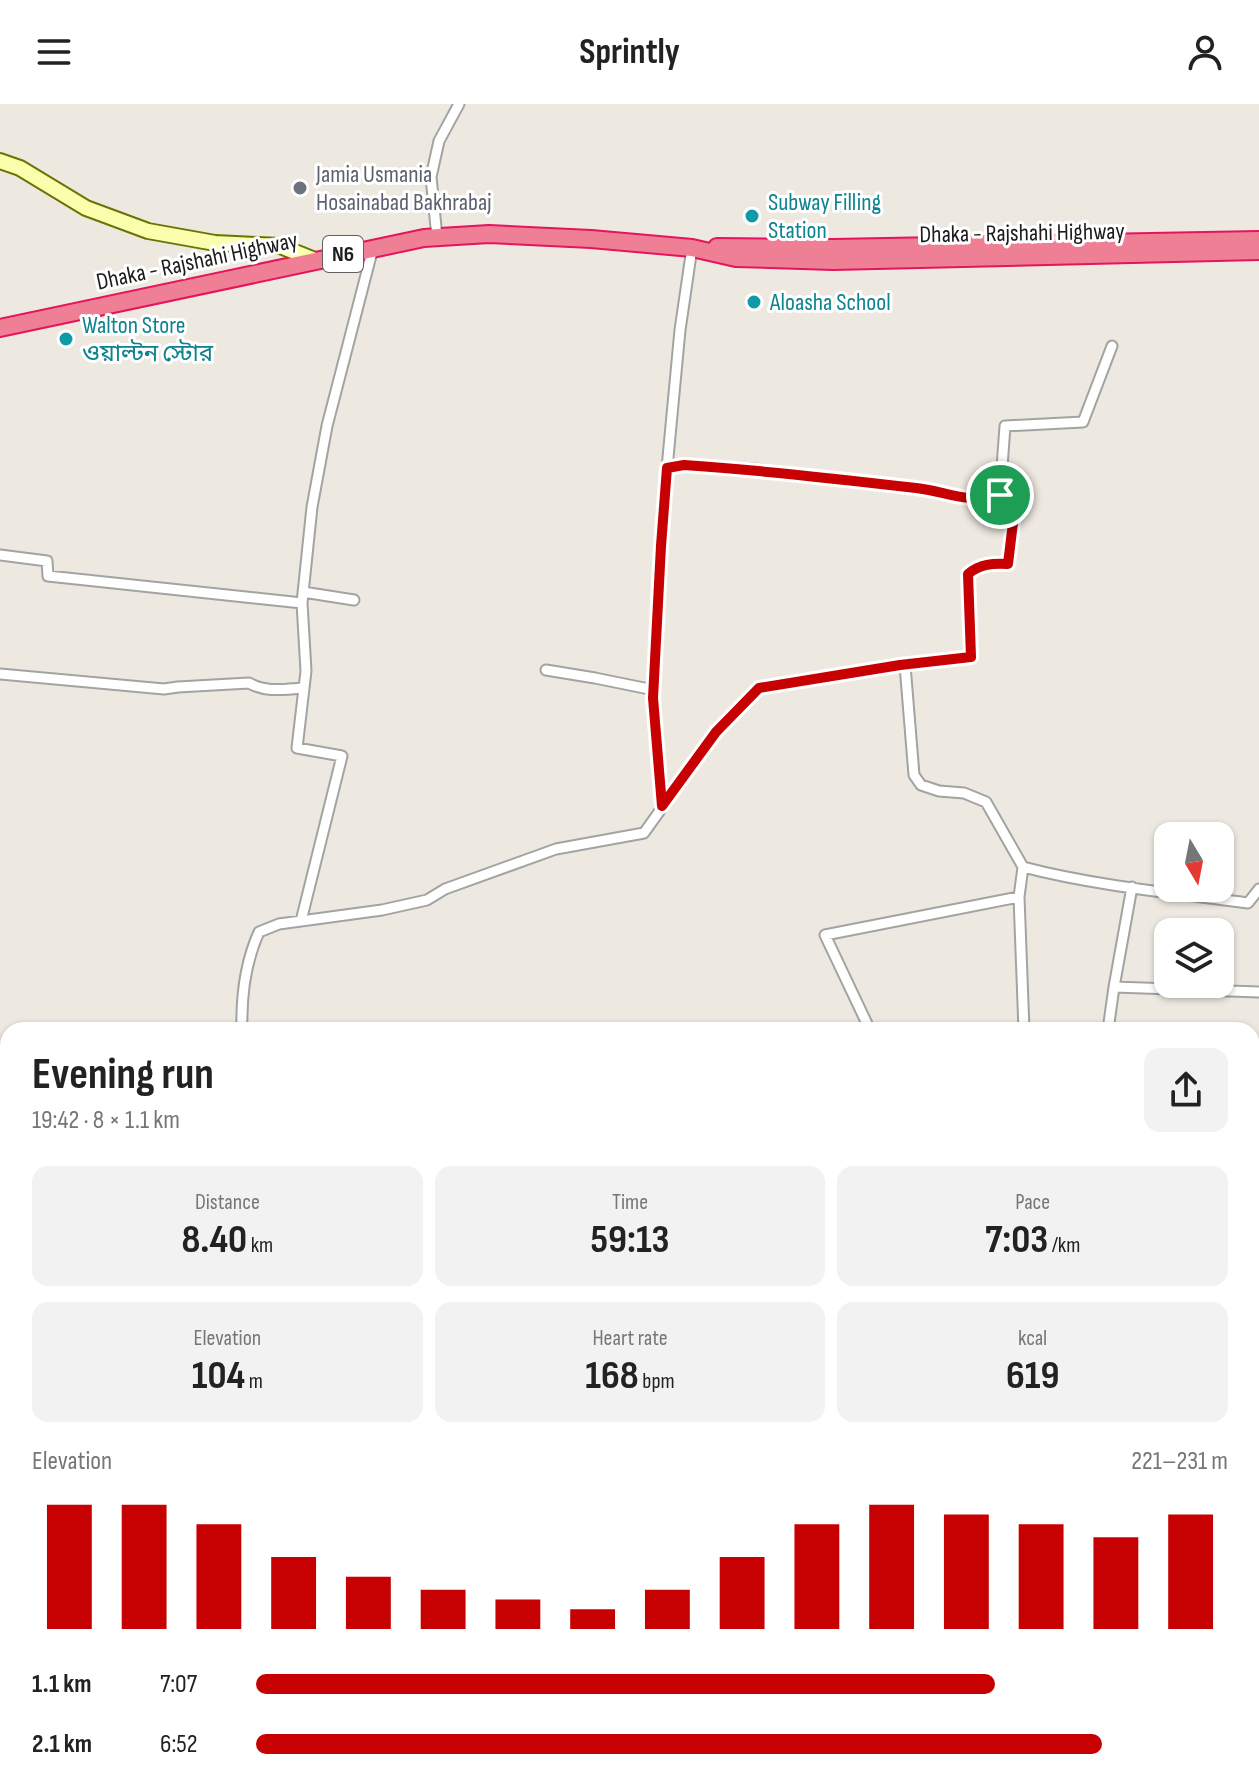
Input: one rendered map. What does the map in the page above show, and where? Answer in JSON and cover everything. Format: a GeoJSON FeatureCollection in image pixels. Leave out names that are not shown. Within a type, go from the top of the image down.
{"type":"FeatureCollection","features":[{"type":"Feature","properties":{"kind":"highway","name":"Dhaka - Rajshahi Highway"},"geometry":{"type":"LineString","coordinates":[[0,328],[437,237],[504,234],[692,248],[1259,240]]}},
{"type":"Feature","properties":{"kind":"highway","name":"Dhaka - Rajshahi Highway"},"geometry":{"type":"LineString","coordinates":[[692,248],[736,258],[833,261],[1259,251]]}},
{"type":"Feature","properties":{"kind":"street"},"geometry":{"type":"LineString","coordinates":[[437,237],[431,177],[439,141],[459,104]]}},
{"type":"Feature","properties":{"kind":"street"},"geometry":{"type":"LineString","coordinates":[[0,161],[20,168],[86,208],[148,231],[215,243],[280,246],[315,260]]}},
{"type":"Feature","properties":{"kind":"street"},"geometry":{"type":"LineString","coordinates":[[301,921],[342,756],[297,748],[306,671],[302,598],[312,507],[327,426],[373,248]]}},
{"type":"Feature","properties":{"kind":"street"},"geometry":{"type":"LineString","coordinates":[[662,806],[654,690],[661,546],[680,330],[692,248]]}},
{"type":"Feature","properties":{"kind":"street"},"geometry":{"type":"LineString","coordinates":[[1000,495],[1005,426],[1083,422],[1112,346]]}},
{"type":"Feature","properties":{"kind":"street"},"geometry":{"type":"LineString","coordinates":[[667,468],[684,465],[755,469],[934,490],[965,499],[1000,495]]}},
{"type":"Feature","properties":{"kind":"street"},"geometry":{"type":"LineString","coordinates":[[242,1022],[244,983],[250,952],[259,932],[279,924],[382,910],[427,900],[445,889],[556,849],[644,833],[716,732],[759,688],[971,657],[968,574],[992,563],[1008,564],[1015,506],[1000,495]]}},
{"type":"Feature","properties":{"kind":"street"},"geometry":{"type":"LineString","coordinates":[[0,555],[47,561],[48,576],[354,600]]}},
{"type":"Feature","properties":{"kind":"street"},"geometry":{"type":"LineString","coordinates":[[905,665],[914,775],[921,785],[939,791],[964,793],[986,802],[1023,867],[1019,897],[1024,1022]]}},
{"type":"Feature","properties":{"kind":"street"},"geometry":{"type":"LineString","coordinates":[[546,670],[654,690]]}},
{"type":"Feature","properties":{"kind":"street"},"geometry":{"type":"LineString","coordinates":[[0,674],[164,689],[249,683],[271,690],[304,688]]}},
{"type":"Feature","properties":{"kind":"street"},"geometry":{"type":"LineString","coordinates":[[1023,867],[1132,887],[1248,903],[1259,889]]}},
{"type":"Feature","properties":{"kind":"street"},"geometry":{"type":"LineString","coordinates":[[1109,1022],[1132,887]]}},
{"type":"Feature","properties":{"kind":"street"},"geometry":{"type":"LineString","coordinates":[[866,1022],[825,935],[1019,897]]}},
{"type":"Feature","properties":{"kind":"street"},"geometry":{"type":"LineString","coordinates":[[1114,987],[1259,992]]}},
{"type":"Feature","properties":{"kind":"place","name":"Jamia Usmania Hosainabad Bakhrabaj"},"geometry":{"type":"Point","coordinates":[300,188]}},
{"type":"Feature","properties":{"kind":"place","name":"Subway Filling Station"},"geometry":{"type":"Point","coordinates":[752,216]}},
{"type":"Feature","properties":{"kind":"place","name":"Aloasha School"},"geometry":{"type":"Point","coordinates":[754,302]}},
{"type":"Feature","properties":{"kind":"place","name":"Walton Store ওয়াল্টন স্টোর"},"geometry":{"type":"Point","coordinates":[66,339]}},
{"type":"Feature","properties":{"kind":"route"},"geometry":{"type":"LineString","coordinates":[[684,465],[755,469],[934,490],[965,499],[1000,495],[1015,506],[1008,564],[992,563],[968,574],[971,657],[759,688],[716,732],[662,806],[653,698],[667,468],[684,465]]}}]}
